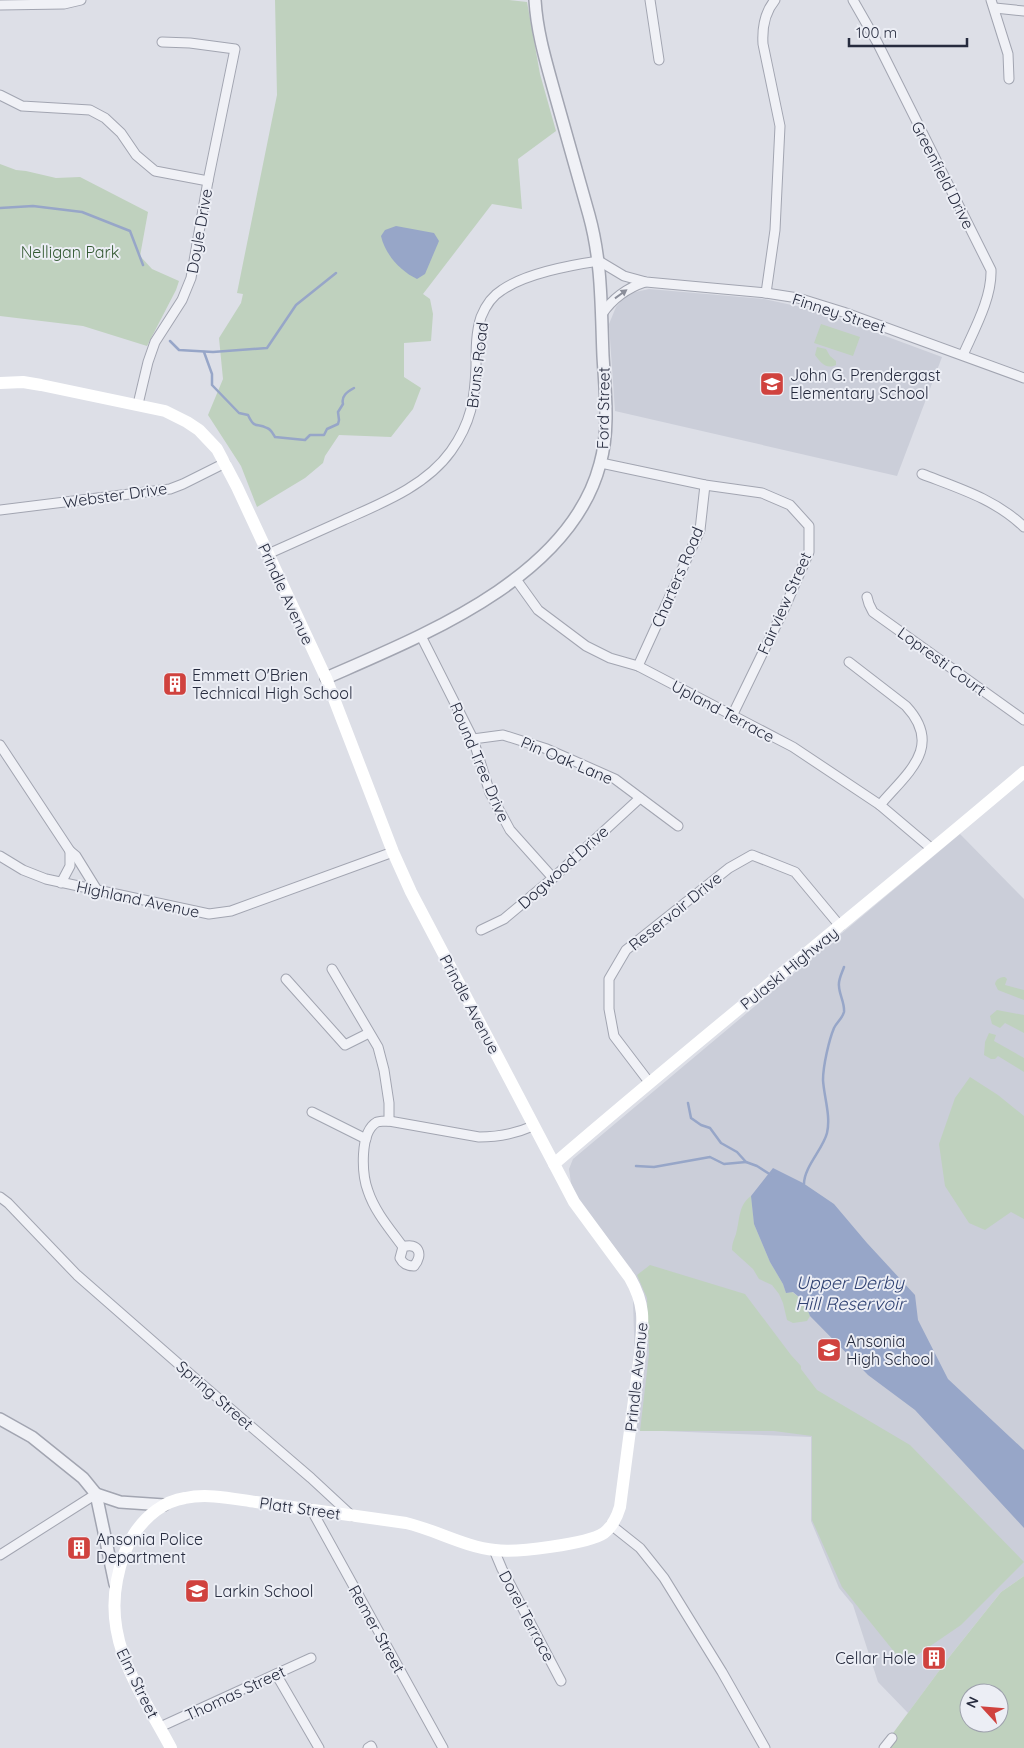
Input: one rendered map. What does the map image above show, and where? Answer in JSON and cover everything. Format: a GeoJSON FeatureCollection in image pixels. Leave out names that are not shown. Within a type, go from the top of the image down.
{"type":"FeatureCollection","features":[{"type":"Feature","properties":{"kind":"main road","name":"Prindle Avenue"},"geometry":{"type":"LineString","coordinates":[[0,383],[23,382],[41,384],[165,411],[188,422],[207,437],[225,462],[326,678],[393,852],[412,892],[574,1202],[630,1278],[641,1302],[642,1338],[623,1487],[618,1516],[611,1525]]}},
{"type":"Feature","properties":{"kind":"main road","name":"Pulaski Highway"},"geometry":{"type":"LineString","coordinates":[[554,1164],[649,1082],[1024,772]]}},
{"type":"Feature","properties":{"kind":"main road","name":"Platt Street"},"geometry":{"type":"LineString","coordinates":[[164,1504],[200,1496],[311,1509],[421,1527],[480,1547],[508,1551],[584,1541],[604,1533],[611,1525]]}},
{"type":"Feature","properties":{"kind":"main road","name":"Elm Street"},"geometry":{"type":"LineString","coordinates":[[164,1504],[144,1521],[128,1543],[116,1586],[114,1621],[119,1646],[134,1680],[171,1748]]}},
{"type":"Feature","properties":{"kind":"street"},"geometry":{"type":"LineString","coordinates":[[0,5],[64,4],[81,0]]}},
{"type":"Feature","properties":{"kind":"street","name":"Ford Street"},"geometry":{"type":"LineString","coordinates":[[326,678],[421,636],[467,612],[515,578],[552,546],[576,517],[586,500],[601,463],[606,404],[599,261],[589,216],[540,40],[535,0]]}},
{"type":"Feature","properties":{"kind":"street"},"geometry":{"type":"LineString","coordinates":[[650,0],[659,60]]}},
{"type":"Feature","properties":{"kind":"street"},"geometry":{"type":"LineString","coordinates":[[766,293],[775,230],[780,126],[762,34],[765,18],[775,0]]}},
{"type":"Feature","properties":{"kind":"street","name":"Greenfield Drive"},"geometry":{"type":"LineString","coordinates":[[853,0],[877,42],[991,270],[992,281],[989,293],[963,355]]}},
{"type":"Feature","properties":{"kind":"street"},"geometry":{"type":"LineString","coordinates":[[1008,79],[1008,54],[993,4],[1024,11]]}},
{"type":"Feature","properties":{"kind":"street","name":"Doyle Drive"},"geometry":{"type":"LineString","coordinates":[[138,404],[155,342],[182,300],[191,278],[208,181],[235,49],[190,43],[162,42]]}},
{"type":"Feature","properties":{"kind":"street"},"geometry":{"type":"LineString","coordinates":[[0,95],[22,106],[90,110],[105,118],[120,133],[136,155],[155,171],[208,181]]}},
{"type":"Feature","properties":{"kind":"street","name":"Finney Street"},"geometry":{"type":"LineString","coordinates":[[599,261],[624,276],[646,282],[766,293],[798,298],[843,312],[1024,378]]}},
{"type":"Feature","properties":{"kind":"street","name":"Bruns Road"},"geometry":{"type":"LineString","coordinates":[[268,554],[393,496],[420,481],[436,468],[462,435],[470,417],[475,392],[478,328],[486,308],[493,297],[510,285],[541,274],[599,261]]}},
{"type":"Feature","properties":{"kind":"street","name":"Finney Street"},"geometry":{"type":"LineString","coordinates":[[602,314],[608,304],[624,291],[646,282]]}},
{"type":"Feature","properties":{"kind":"street","name":"Webster Drive"},"geometry":{"type":"LineString","coordinates":[[0,510],[170,489],[200,476],[225,462]]}},
{"type":"Feature","properties":{"kind":"street","name":"Fairview Street"},"geometry":{"type":"LineString","coordinates":[[601,463],[705,485],[762,493],[790,504],[809,526],[810,552],[732,716]]}},
{"type":"Feature","properties":{"kind":"street"},"geometry":{"type":"LineString","coordinates":[[922,474],[998,506],[1024,526]]}},
{"type":"Feature","properties":{"kind":"street","name":"Charters Road"},"geometry":{"type":"LineString","coordinates":[[638,666],[700,530],[705,485]]}},
{"type":"Feature","properties":{"kind":"street","name":"Upland Terrace"},"geometry":{"type":"LineString","coordinates":[[515,578],[538,610],[586,646],[610,658],[638,666],[793,747],[880,805],[932,849]]}},
{"type":"Feature","properties":{"kind":"street","name":"Lopresti Court"},"geometry":{"type":"LineString","coordinates":[[867,596],[874,612],[1024,720]]}},
{"type":"Feature","properties":{"kind":"street","name":"Round Tree Drive"},"geometry":{"type":"LineString","coordinates":[[421,636],[473,739],[490,793],[510,830],[553,878]]}},
{"type":"Feature","properties":{"kind":"street"},"geometry":{"type":"LineString","coordinates":[[849,662],[906,706],[915,715],[924,736],[916,764],[880,805]]}},
{"type":"Feature","properties":{"kind":"street","name":"Pin Oak Lane"},"geometry":{"type":"LineString","coordinates":[[473,739],[503,735],[547,749],[615,779],[678,826]]}},
{"type":"Feature","properties":{"kind":"street"},"geometry":{"type":"LineString","coordinates":[[0,744],[97,890]]}},
{"type":"Feature","properties":{"kind":"street","name":"Dogwood Drive"},"geometry":{"type":"LineString","coordinates":[[481,930],[504,919],[553,878],[640,798]]}},
{"type":"Feature","properties":{"kind":"street"},"geometry":{"type":"LineString","coordinates":[[61,882],[70,866],[70,851]]}},
{"type":"Feature","properties":{"kind":"street","name":"Highland Avenue"},"geometry":{"type":"LineString","coordinates":[[0,856],[34,875],[61,882],[202,913],[221,913],[312,883],[393,852]]}},
{"type":"Feature","properties":{"kind":"street","name":"Reservoir Drive"},"geometry":{"type":"LineString","coordinates":[[649,1082],[614,1036],[609,1009],[609,979],[626,950],[729,868],[752,855],[795,872],[840,926]]}},
{"type":"Feature","properties":{"kind":"street"},"geometry":{"type":"LineString","coordinates":[[332,969],[378,1047],[389,1103],[389,1121]]}},
{"type":"Feature","properties":{"kind":"street"},"geometry":{"type":"LineString","coordinates":[[286,979],[345,1045],[369,1033]]}},
{"type":"Feature","properties":{"kind":"street"},"geometry":{"type":"LineString","coordinates":[[312,1112],[366,1139]]}},
{"type":"Feature","properties":{"kind":"street"},"geometry":{"type":"LineString","coordinates":[[403,1247],[378,1213],[367,1190],[363,1161],[366,1139],[372,1127],[378,1122],[389,1121],[479,1137],[505,1136],[533,1126]]}},
{"type":"Feature","properties":{"kind":"street","name":"Spring Street"},"geometry":{"type":"LineString","coordinates":[[0,1197],[77,1275],[311,1478],[352,1516]]}},
{"type":"Feature","properties":{"kind":"street"},"geometry":{"type":"LineString","coordinates":[[0,1419],[32,1437],[83,1478],[96,1494],[0,1556]]}},
{"type":"Feature","properties":{"kind":"street","name":"Platt Street"},"geometry":{"type":"LineString","coordinates":[[96,1494],[120,1502],[164,1504]]}},
{"type":"Feature","properties":{"kind":"street","name":"Elm Street"},"geometry":{"type":"LineString","coordinates":[[96,1494],[116,1586]]}},
{"type":"Feature","properties":{"kind":"street","name":"Remer Street"},"geometry":{"type":"LineString","coordinates":[[311,1509],[443,1748]]}},
{"type":"Feature","properties":{"kind":"street"},"geometry":{"type":"LineString","coordinates":[[611,1525],[640,1548],[664,1578],[722,1672],[765,1748]]}},
{"type":"Feature","properties":{"kind":"street","name":"Dorel Terrace"},"geometry":{"type":"LineString","coordinates":[[494,1550],[502,1569],[561,1681]]}},
{"type":"Feature","properties":{"kind":"street","name":"Thomas Street"},"geometry":{"type":"LineString","coordinates":[[160,1727],[311,1658]]}},
{"type":"Feature","properties":{"kind":"street"},"geometry":{"type":"LineString","coordinates":[[276,1674],[319,1748]]}},
{"type":"Feature","properties":{"kind":"street"},"geometry":{"type":"LineString","coordinates":[[884,1748],[892,1738]]}},
{"type":"Feature","properties":{"kind":"street"},"geometry":{"type":"LineString","coordinates":[[368,1748],[371,1746],[372,1748]]}},
{"type":"Feature","properties":{"kind":"shaded area","name":"John G. Prendergast Elementary School"},"geometry":{"type":"Polygon","coordinates":[[[649,289],[764,299],[815,310],[942,357],[897,476],[615,411],[609,324],[616,307],[623,299],[631,293],[649,289]]]}},
{"type":"Feature","properties":{"kind":"shaded area","name":"Ansonia High School"},"geometry":{"type":"Polygon","coordinates":[[[960,834],[1024,899],[1024,1576],[1001,1592],[908,1713],[878,1682],[853,1605],[839,1588],[811,1521],[811,1437],[637,1430],[632,1270],[577,1198],[571,1183],[569,1169],[573,1159],[960,834]]]}},
{"type":"Feature","properties":{"kind":"green space"},"geometry":{"type":"Polygon","coordinates":[[[275,0],[509,0],[527,2],[540,74],[556,131],[518,159],[522,209],[492,204],[423,294],[430,299],[433,314],[431,341],[404,343],[404,377],[421,388],[413,409],[391,437],[339,435],[325,456],[323,463],[305,478],[257,507],[241,466],[208,415],[223,379],[219,338],[241,303],[243,294],[237,293],[277,95],[275,0]]]}},
{"type":"Feature","properties":{"kind":"green space","name":"Nelligan Park"},"geometry":{"type":"Polygon","coordinates":[[[0,164],[16,170],[56,178],[80,177],[148,212],[140,256],[152,269],[179,281],[147,346],[83,326],[0,316],[0,164]]]}},
{"type":"Feature","properties":{"kind":"green space"},"geometry":{"type":"Polygon","coordinates":[[[821,324],[860,337],[853,356],[814,343],[821,324]]]}},
{"type":"Feature","properties":{"kind":"green space"},"geometry":{"type":"Polygon","coordinates":[[[817,347],[826,349],[836,361],[836,365],[829,367],[821,363],[815,355],[817,347]]]}},
{"type":"Feature","properties":{"kind":"green space"},"geometry":{"type":"Polygon","coordinates":[[[1005,977],[1007,979],[1005,985],[1024,990],[1024,1000],[998,990],[995,984],[996,981],[1005,977]]]}},
{"type":"Feature","properties":{"kind":"green space"},"geometry":{"type":"Polygon","coordinates":[[[997,1010],[1024,1015],[1024,1033],[1005,1023],[1000,1028],[992,1024],[990,1016],[997,1010]]]}},
{"type":"Feature","properties":{"kind":"green space"},"geometry":{"type":"Polygon","coordinates":[[[989,1033],[996,1035],[994,1041],[1024,1058],[1024,1072],[998,1056],[995,1059],[991,1059],[984,1055],[985,1042],[989,1033]]]}},
{"type":"Feature","properties":{"kind":"green space"},"geometry":{"type":"Polygon","coordinates":[[[970,1077],[998,1095],[1024,1116],[1024,1219],[1011,1212],[985,1230],[969,1223],[945,1186],[939,1144],[955,1098],[970,1077]]]}},
{"type":"Feature","properties":{"kind":"green space"},"geometry":{"type":"Polygon","coordinates":[[[751,1196],[754,1224],[770,1262],[786,1293],[792,1292],[804,1301],[810,1316],[807,1321],[793,1323],[787,1320],[783,1303],[772,1285],[759,1279],[753,1269],[732,1250],[740,1213],[744,1204],[751,1196]]]}},
{"type":"Feature","properties":{"kind":"green space"},"geometry":{"type":"Polygon","coordinates":[[[650,1265],[745,1294],[801,1366],[801,1369],[817,1390],[910,1445],[1024,1562],[961,1625],[904,1664],[842,1587],[812,1520],[812,1436],[774,1431],[640,1431],[649,1354],[647,1298],[637,1275],[650,1265]]]}},
{"type":"Feature","properties":{"kind":"green space"},"geometry":{"type":"Polygon","coordinates":[[[1024,1576],[1024,1748],[882,1748],[950,1656],[1001,1592],[1024,1576]]]}},
{"type":"Feature","properties":{"kind":"water"},"geometry":{"type":"Polygon","coordinates":[[[396,226],[434,233],[439,241],[425,274],[417,279],[399,267],[383,243],[381,236],[385,230],[396,226]]]}},
{"type":"Feature","properties":{"kind":"water","name":"Upper Derby Hill Reservoir"},"geometry":{"type":"Polygon","coordinates":[[[773,1168],[803,1183],[834,1204],[915,1295],[918,1320],[948,1379],[1024,1450],[1024,1528],[915,1410],[868,1375],[810,1316],[804,1301],[793,1292],[786,1293],[754,1224],[751,1196],[773,1168]]]}},
{"type":"Feature","properties":{"kind":"waterway"},"geometry":{"type":"LineString","coordinates":[[0,208],[33,206],[82,212],[130,231],[143,265]]}},
{"type":"Feature","properties":{"kind":"waterway"},"geometry":{"type":"LineString","coordinates":[[170,341],[179,350],[213,352],[267,348],[296,305],[336,273]]}},
{"type":"Feature","properties":{"kind":"waterway"},"geometry":{"type":"LineString","coordinates":[[204,352],[212,374],[212,385],[239,413],[248,415],[254,424],[268,429],[275,437],[305,440],[310,435],[324,435],[327,429],[338,424],[338,412],[343,404],[344,396],[354,388]]}},
{"type":"Feature","properties":{"kind":"waterway"},"geometry":{"type":"LineString","coordinates":[[804,1184],[807,1171],[827,1133],[828,1120],[823,1074],[832,1033],[844,1012],[839,984],[844,967]]}},
{"type":"Feature","properties":{"kind":"waterway"},"geometry":{"type":"LineString","coordinates":[[688,1103],[691,1118],[701,1125],[710,1128],[721,1143],[737,1152],[746,1162],[757,1166],[771,1175]]}},
{"type":"Feature","properties":{"kind":"waterway"},"geometry":{"type":"LineString","coordinates":[[636,1166],[654,1167],[710,1157],[724,1164],[746,1162]]}},
{"type":"Feature","properties":{"kind":"place","name":"John G. Prendergast Elementary School"},"geometry":{"type":"Point","coordinates":[772,384]}},
{"type":"Feature","properties":{"kind":"place","name":"Emmett O'Brien Technical High School"},"geometry":{"type":"Point","coordinates":[175,684]}},
{"type":"Feature","properties":{"kind":"place","name":"Ansonia High School"},"geometry":{"type":"Point","coordinates":[829,1350]}},
{"type":"Feature","properties":{"kind":"place","name":"Ansonia Police Department"},"geometry":{"type":"Point","coordinates":[79,1548]}},
{"type":"Feature","properties":{"kind":"place","name":"Larkin School"},"geometry":{"type":"Point","coordinates":[197,1591]}},
{"type":"Feature","properties":{"kind":"place","name":"Cellar Hole"},"geometry":{"type":"Point","coordinates":[934,1658]}}]}
